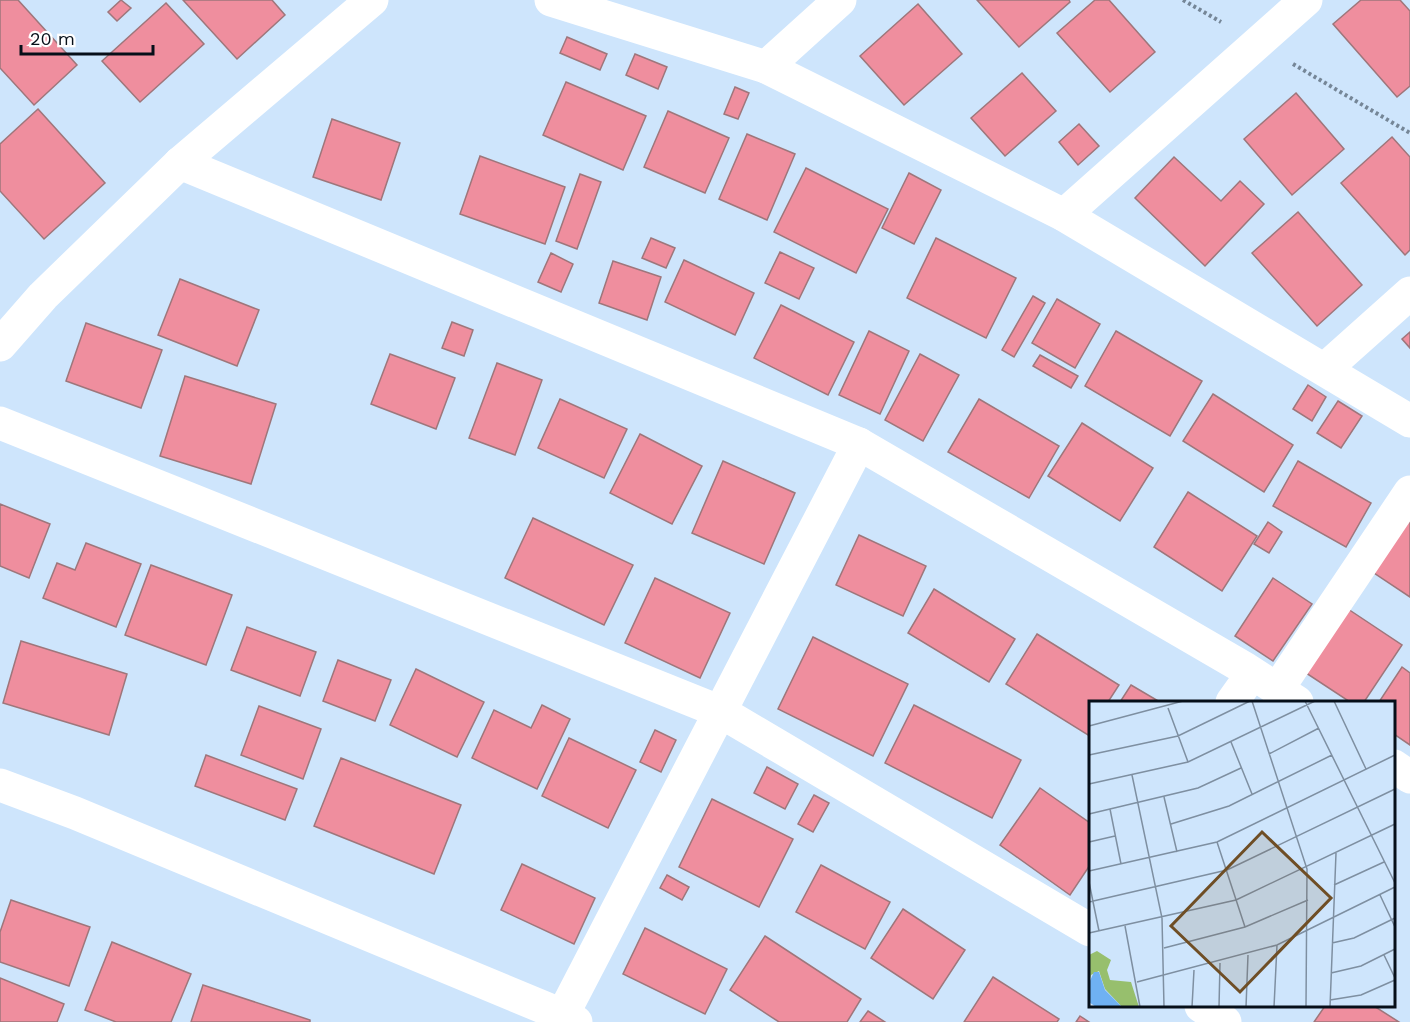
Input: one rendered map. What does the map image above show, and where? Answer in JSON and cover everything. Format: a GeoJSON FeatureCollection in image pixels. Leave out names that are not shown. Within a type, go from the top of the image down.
{"type":"FeatureCollection","features":[{"type":"Feature","properties":{"kind":"street"},"geometry":{"type":"LineString","coordinates":[[0,345],[43,296],[180,163],[372,0]]}},
{"type":"Feature","properties":{"kind":"street"},"geometry":{"type":"LineString","coordinates":[[551,0],[766,67],[1064,214],[1410,421]]}},
{"type":"Feature","properties":{"kind":"street"},"geometry":{"type":"LineString","coordinates":[[766,67],[840,0]]}},
{"type":"Feature","properties":{"kind":"street"},"geometry":{"type":"LineString","coordinates":[[1064,214],[1306,0]]}},
{"type":"Feature","properties":{"kind":"street"},"geometry":{"type":"LineString","coordinates":[[180,163],[859,444],[1275,688]]}},
{"type":"Feature","properties":{"kind":"street"},"geometry":{"type":"LineString","coordinates":[[1325,369],[1410,293]]}},
{"type":"Feature","properties":{"kind":"street"},"geometry":{"type":"LineString","coordinates":[[0,423],[721,712],[1088,923]]}},
{"type":"Feature","properties":{"kind":"street"},"geometry":{"type":"LineString","coordinates":[[0,785],[75,813],[566,1020],[859,444]]}},
{"type":"Feature","properties":{"kind":"street"},"geometry":{"type":"LineString","coordinates":[[1235,701],[1275,688],[1410,492]]}},
{"type":"Feature","properties":{"kind":"street"},"geometry":{"type":"LineString","coordinates":[[1395,767],[1410,777]]}},
{"type":"Feature","properties":{"kind":"street"},"geometry":{"type":"LineString","coordinates":[[1204,1007],[1225,1022]]}},
{"type":"Feature","properties":{"kind":"path"},"geometry":{"type":"LineString","coordinates":[[1183,0],[1410,133]]}},
{"type":"Feature","properties":{"kind":"building"},"geometry":{"type":"Polygon","coordinates":[[[0,0],[18,0],[77,65],[34,105],[0,68],[0,0]]]}},
{"type":"Feature","properties":{"kind":"building"},"geometry":{"type":"Polygon","coordinates":[[[121,0],[131,8],[117,21],[108,12],[121,0]]]}},
{"type":"Feature","properties":{"kind":"building"},"geometry":{"type":"Polygon","coordinates":[[[183,0],[272,0],[285,15],[237,59],[183,0]]]}},
{"type":"Feature","properties":{"kind":"building"},"geometry":{"type":"Polygon","coordinates":[[[977,0],[1069,0],[1070,2],[1019,47],[977,0]]]}},
{"type":"Feature","properties":{"kind":"building"},"geometry":{"type":"Polygon","coordinates":[[[1095,0],[1109,0],[1155,52],[1110,92],[1057,33],[1095,0]]]}},
{"type":"Feature","properties":{"kind":"building"},"geometry":{"type":"Polygon","coordinates":[[[1361,0],[1400,0],[1410,11],[1410,86],[1397,97],[1333,24],[1361,0]]]}},
{"type":"Feature","properties":{"kind":"building"},"geometry":{"type":"Polygon","coordinates":[[[166,3],[204,44],[140,102],[102,61],[166,3]]]}},
{"type":"Feature","properties":{"kind":"building"},"geometry":{"type":"Polygon","coordinates":[[[918,4],[962,54],[904,105],[860,56],[918,4]]]}},
{"type":"Feature","properties":{"kind":"building"},"geometry":{"type":"Polygon","coordinates":[[[567,37],[607,54],[600,70],[560,53],[567,37]]]}},
{"type":"Feature","properties":{"kind":"building"},"geometry":{"type":"Polygon","coordinates":[[[635,54],[667,67],[658,89],[626,75],[635,54]]]}},
{"type":"Feature","properties":{"kind":"building"},"geometry":{"type":"Polygon","coordinates":[[[1022,73],[1056,111],[1005,156],[971,118],[1022,73]]]}},
{"type":"Feature","properties":{"kind":"building"},"geometry":{"type":"Polygon","coordinates":[[[566,82],[646,116],[623,170],[543,135],[566,82]]]}},
{"type":"Feature","properties":{"kind":"building"},"geometry":{"type":"Polygon","coordinates":[[[735,87],[749,93],[738,119],[724,114],[735,87]]]}},
{"type":"Feature","properties":{"kind":"building"},"geometry":{"type":"Polygon","coordinates":[[[1296,93],[1344,149],[1292,195],[1244,139],[1296,93]]]}},
{"type":"Feature","properties":{"kind":"building"},"geometry":{"type":"Polygon","coordinates":[[[38,109],[105,183],[44,239],[0,191],[0,144],[38,109]]]}},
{"type":"Feature","properties":{"kind":"building"},"geometry":{"type":"Polygon","coordinates":[[[668,111],[729,138],[705,193],[644,167],[668,111]]]}},
{"type":"Feature","properties":{"kind":"building"},"geometry":{"type":"Polygon","coordinates":[[[332,119],[400,143],[381,200],[313,177],[332,119]]]}},
{"type":"Feature","properties":{"kind":"building"},"geometry":{"type":"Polygon","coordinates":[[[1079,124],[1099,146],[1078,165],[1059,142],[1079,124]]]}},
{"type":"Feature","properties":{"kind":"building"},"geometry":{"type":"Polygon","coordinates":[[[747,134],[795,154],[767,220],[719,199],[747,134]]]}},
{"type":"Feature","properties":{"kind":"building"},"geometry":{"type":"Polygon","coordinates":[[[1392,137],[1410,157],[1410,250],[1405,255],[1341,183],[1392,137]]]}},
{"type":"Feature","properties":{"kind":"building"},"geometry":{"type":"Polygon","coordinates":[[[480,156],[565,187],[545,244],[460,214],[480,156]]]}},
{"type":"Feature","properties":{"kind":"building"},"geometry":{"type":"Polygon","coordinates":[[[1174,157],[1221,201],[1240,181],[1264,204],[1205,266],[1135,198],[1174,157]]]}},
{"type":"Feature","properties":{"kind":"building"},"geometry":{"type":"Polygon","coordinates":[[[806,168],[888,209],[856,273],[774,232],[806,168]]]}},
{"type":"Feature","properties":{"kind":"building"},"geometry":{"type":"Polygon","coordinates":[[[909,173],[941,190],[914,244],[882,228],[909,173]]]}},
{"type":"Feature","properties":{"kind":"building"},"geometry":{"type":"Polygon","coordinates":[[[580,174],[601,182],[577,249],[556,241],[580,174]]]}},
{"type":"Feature","properties":{"kind":"building"},"geometry":{"type":"Polygon","coordinates":[[[1298,212],[1362,285],[1317,326],[1252,253],[1298,212]]]}},
{"type":"Feature","properties":{"kind":"building"},"geometry":{"type":"Polygon","coordinates":[[[651,238],[675,248],[666,268],[642,258],[651,238]]]}},
{"type":"Feature","properties":{"kind":"building"},"geometry":{"type":"Polygon","coordinates":[[[936,238],[1016,278],[986,338],[907,298],[936,238]]]}},
{"type":"Feature","properties":{"kind":"building"},"geometry":{"type":"Polygon","coordinates":[[[780,252],[814,268],[799,299],[765,283],[780,252]]]}},
{"type":"Feature","properties":{"kind":"building"},"geometry":{"type":"Polygon","coordinates":[[[551,253],[573,264],[561,292],[538,282],[551,253]]]}},
{"type":"Feature","properties":{"kind":"building"},"geometry":{"type":"Polygon","coordinates":[[[684,260],[754,293],[735,335],[665,302],[684,260]]]}},
{"type":"Feature","properties":{"kind":"building"},"geometry":{"type":"Polygon","coordinates":[[[613,261],[661,277],[647,320],[599,303],[613,261]]]}},
{"type":"Feature","properties":{"kind":"building"},"geometry":{"type":"Polygon","coordinates":[[[180,279],[259,310],[237,366],[158,335],[180,279]]]}},
{"type":"Feature","properties":{"kind":"building"},"geometry":{"type":"Polygon","coordinates":[[[1033,296],[1045,303],[1014,357],[1002,350],[1033,296]]]}},
{"type":"Feature","properties":{"kind":"building"},"geometry":{"type":"Polygon","coordinates":[[[1057,299],[1100,324],[1075,368],[1032,343],[1057,299]]]}},
{"type":"Feature","properties":{"kind":"building"},"geometry":{"type":"Polygon","coordinates":[[[781,305],[854,342],[828,395],[754,358],[781,305]]]}},
{"type":"Feature","properties":{"kind":"building"},"geometry":{"type":"Polygon","coordinates":[[[452,322],[473,330],[464,356],[442,348],[452,322]]]}},
{"type":"Feature","properties":{"kind":"building"},"geometry":{"type":"Polygon","coordinates":[[[86,323],[162,350],[141,408],[66,381],[86,323]]]}},
{"type":"Feature","properties":{"kind":"building"},"geometry":{"type":"Polygon","coordinates":[[[869,331],[909,351],[880,414],[839,395],[869,331]]]}},
{"type":"Feature","properties":{"kind":"building"},"geometry":{"type":"Polygon","coordinates":[[[1116,331],[1202,381],[1170,436],[1085,386],[1116,331]]]}},
{"type":"Feature","properties":{"kind":"building"},"geometry":{"type":"Polygon","coordinates":[[[1410,332],[1410,348],[1402,339],[1410,332]]]}},
{"type":"Feature","properties":{"kind":"building"},"geometry":{"type":"Polygon","coordinates":[[[390,354],[455,378],[436,429],[371,404],[390,354]]]}},
{"type":"Feature","properties":{"kind":"building"},"geometry":{"type":"Polygon","coordinates":[[[920,354],[959,375],[923,441],[885,420],[920,354]]]}},
{"type":"Feature","properties":{"kind":"building"},"geometry":{"type":"Polygon","coordinates":[[[1040,355],[1078,376],[1071,388],[1033,366],[1040,355]]]}},
{"type":"Feature","properties":{"kind":"building"},"geometry":{"type":"Polygon","coordinates":[[[497,363],[542,380],[515,455],[469,438],[497,363]]]}},
{"type":"Feature","properties":{"kind":"building"},"geometry":{"type":"Polygon","coordinates":[[[185,376],[276,404],[251,484],[160,456],[185,376]]]}},
{"type":"Feature","properties":{"kind":"building"},"geometry":{"type":"Polygon","coordinates":[[[1308,385],[1326,397],[1312,421],[1293,409],[1308,385]]]}},
{"type":"Feature","properties":{"kind":"building"},"geometry":{"type":"Polygon","coordinates":[[[1213,394],[1293,445],[1264,492],[1183,441],[1213,394]]]}},
{"type":"Feature","properties":{"kind":"building"},"geometry":{"type":"Polygon","coordinates":[[[560,399],[627,429],[604,478],[538,448],[560,399]]]}},
{"type":"Feature","properties":{"kind":"building"},"geometry":{"type":"Polygon","coordinates":[[[979,399],[1059,446],[1029,498],[948,452],[979,399]]]}},
{"type":"Feature","properties":{"kind":"building"},"geometry":{"type":"Polygon","coordinates":[[[1338,401],[1362,416],[1341,448],[1317,433],[1338,401]]]}},
{"type":"Feature","properties":{"kind":"building"},"geometry":{"type":"Polygon","coordinates":[[[1082,423],[1153,468],[1120,521],[1048,476],[1082,423]]]}},
{"type":"Feature","properties":{"kind":"building"},"geometry":{"type":"Polygon","coordinates":[[[640,434],[702,466],[672,524],[610,493],[640,434]]]}},
{"type":"Feature","properties":{"kind":"building"},"geometry":{"type":"Polygon","coordinates":[[[723,461],[795,493],[764,564],[692,533],[723,461]]]}},
{"type":"Feature","properties":{"kind":"building"},"geometry":{"type":"Polygon","coordinates":[[[1298,461],[1371,503],[1346,547],[1273,506],[1298,461]]]}},
{"type":"Feature","properties":{"kind":"building"},"geometry":{"type":"Polygon","coordinates":[[[1188,492],[1257,536],[1222,591],[1154,547],[1188,492]]]}},
{"type":"Feature","properties":{"kind":"building"},"geometry":{"type":"Polygon","coordinates":[[[0,504],[50,524],[29,578],[0,566],[0,504]]]}},
{"type":"Feature","properties":{"kind":"building"},"geometry":{"type":"Polygon","coordinates":[[[1410,512],[1410,597],[1371,571],[1410,512]]]}},
{"type":"Feature","properties":{"kind":"building"},"geometry":{"type":"Polygon","coordinates":[[[533,518],[633,565],[604,625],[505,578],[533,518]]]}},
{"type":"Feature","properties":{"kind":"building"},"geometry":{"type":"Polygon","coordinates":[[[1268,522],[1282,532],[1269,553],[1254,544],[1268,522]]]}},
{"type":"Feature","properties":{"kind":"building"},"geometry":{"type":"Polygon","coordinates":[[[859,535],[926,566],[903,616],[836,585],[859,535]]]}},
{"type":"Feature","properties":{"kind":"building"},"geometry":{"type":"Polygon","coordinates":[[[86,543],[141,564],[116,627],[43,598],[57,563],[75,570],[86,543]]]}},
{"type":"Feature","properties":{"kind":"building"},"geometry":{"type":"Polygon","coordinates":[[[151,565],[232,595],[206,665],[125,635],[151,565]]]}},
{"type":"Feature","properties":{"kind":"building"},"geometry":{"type":"Polygon","coordinates":[[[655,578],[730,613],[700,678],[625,643],[655,578]]]}},
{"type":"Feature","properties":{"kind":"building"},"geometry":{"type":"Polygon","coordinates":[[[1273,578],[1312,604],[1273,661],[1235,636],[1273,578]]]}},
{"type":"Feature","properties":{"kind":"building"},"geometry":{"type":"Polygon","coordinates":[[[934,589],[1015,639],[989,682],[908,633],[934,589]]]}},
{"type":"Feature","properties":{"kind":"building"},"geometry":{"type":"Polygon","coordinates":[[[1348,609],[1402,645],[1365,701],[1348,701],[1306,673],[1348,609]]]}},
{"type":"Feature","properties":{"kind":"building"},"geometry":{"type":"Polygon","coordinates":[[[247,627],[316,652],[300,696],[231,670],[247,627]]]}},
{"type":"Feature","properties":{"kind":"building"},"geometry":{"type":"Polygon","coordinates":[[[1037,634],[1119,685],[1109,701],[1089,701],[1088,735],[1006,684],[1037,634]]]}},
{"type":"Feature","properties":{"kind":"building"},"geometry":{"type":"Polygon","coordinates":[[[813,637],[908,684],[873,756],[778,709],[813,637]]]}},
{"type":"Feature","properties":{"kind":"building"},"geometry":{"type":"Polygon","coordinates":[[[21,641],[127,674],[109,735],[3,703],[21,641]]]}},
{"type":"Feature","properties":{"kind":"building"},"geometry":{"type":"Polygon","coordinates":[[[338,660],[391,680],[375,721],[323,701],[338,660]]]}},
{"type":"Feature","properties":{"kind":"building"},"geometry":{"type":"Polygon","coordinates":[[[1402,667],[1410,673],[1410,745],[1395,735],[1395,701],[1380,701],[1402,667]]]}},
{"type":"Feature","properties":{"kind":"building"},"geometry":{"type":"Polygon","coordinates":[[[416,669],[484,702],[457,757],[390,725],[416,669]]]}},
{"type":"Feature","properties":{"kind":"building"},"geometry":{"type":"Polygon","coordinates":[[[1131,685],[1158,701],[1121,701],[1131,685]]]}},
{"type":"Feature","properties":{"kind":"building"},"geometry":{"type":"Polygon","coordinates":[[[542,705],[570,719],[537,789],[472,758],[494,710],[531,728],[542,705]]]}},
{"type":"Feature","properties":{"kind":"building"},"geometry":{"type":"Polygon","coordinates":[[[914,705],[1021,760],[992,818],[885,763],[914,705]]]}},
{"type":"Feature","properties":{"kind":"building"},"geometry":{"type":"Polygon","coordinates":[[[259,706],[321,729],[303,779],[241,755],[259,706]]]}},
{"type":"Feature","properties":{"kind":"building"},"geometry":{"type":"Polygon","coordinates":[[[655,730],[676,740],[661,772],[640,762],[655,730]]]}},
{"type":"Feature","properties":{"kind":"building"},"geometry":{"type":"Polygon","coordinates":[[[569,738],[636,770],[608,828],[542,796],[569,738]]]}},
{"type":"Feature","properties":{"kind":"building"},"geometry":{"type":"Polygon","coordinates":[[[206,755],[297,789],[285,820],[195,786],[206,755]]]}},
{"type":"Feature","properties":{"kind":"building"},"geometry":{"type":"Polygon","coordinates":[[[341,758],[461,805],[434,874],[314,826],[341,758]]]}},
{"type":"Feature","properties":{"kind":"building"},"geometry":{"type":"Polygon","coordinates":[[[767,767],[798,784],[785,809],[754,793],[767,767]]]}},
{"type":"Feature","properties":{"kind":"building"},"geometry":{"type":"Polygon","coordinates":[[[1040,788],[1089,822],[1089,866],[1070,895],[1000,845],[1040,788]]]}},
{"type":"Feature","properties":{"kind":"building"},"geometry":{"type":"Polygon","coordinates":[[[814,795],[829,803],[813,832],[798,824],[814,795]]]}},
{"type":"Feature","properties":{"kind":"building"},"geometry":{"type":"Polygon","coordinates":[[[712,799],[793,839],[759,907],[679,867],[712,799]]]}},
{"type":"Feature","properties":{"kind":"building"},"geometry":{"type":"Polygon","coordinates":[[[522,864],[595,898],[574,944],[501,910],[522,864]]]}},
{"type":"Feature","properties":{"kind":"building"},"geometry":{"type":"Polygon","coordinates":[[[821,865],[890,902],[865,949],[796,912],[821,865]]]}},
{"type":"Feature","properties":{"kind":"building"},"geometry":{"type":"Polygon","coordinates":[[[667,875],[689,887],[682,900],[660,888],[667,875]]]}},
{"type":"Feature","properties":{"kind":"building"},"geometry":{"type":"Polygon","coordinates":[[[11,900],[90,927],[69,986],[0,962],[0,932],[11,900]]]}},
{"type":"Feature","properties":{"kind":"building"},"geometry":{"type":"Polygon","coordinates":[[[903,909],[965,950],[933,999],[871,958],[903,909]]]}},
{"type":"Feature","properties":{"kind":"building"},"geometry":{"type":"Polygon","coordinates":[[[645,928],[727,969],[705,1014],[623,974],[645,928]]]}},
{"type":"Feature","properties":{"kind":"building"},"geometry":{"type":"Polygon","coordinates":[[[765,936],[861,999],[847,1022],[779,1022],[730,990],[765,936]]]}},
{"type":"Feature","properties":{"kind":"building"},"geometry":{"type":"Polygon","coordinates":[[[112,942],[191,974],[171,1022],[116,1022],[85,1010],[112,942]]]}},
{"type":"Feature","properties":{"kind":"building"},"geometry":{"type":"Polygon","coordinates":[[[993,977],[1059,1019],[1057,1022],[964,1022],[993,977]]]}},
{"type":"Feature","properties":{"kind":"building"},"geometry":{"type":"Polygon","coordinates":[[[0,978],[64,1004],[57,1022],[0,1022],[0,978]]]}},
{"type":"Feature","properties":{"kind":"building"},"geometry":{"type":"Polygon","coordinates":[[[203,985],[310,1020],[310,1022],[191,1022],[203,985]]]}},
{"type":"Feature","properties":{"kind":"building"},"geometry":{"type":"Polygon","coordinates":[[[1324,1007],[1376,1007],[1399,1022],[1314,1022],[1324,1007]]]}},
{"type":"Feature","properties":{"kind":"building"},"geometry":{"type":"Polygon","coordinates":[[[868,1011],[885,1022],[860,1022],[868,1011]]]}},
{"type":"Feature","properties":{"kind":"building"},"geometry":{"type":"Polygon","coordinates":[[[1080,1016],[1089,1022],[1076,1022],[1080,1016]]]}}]}
